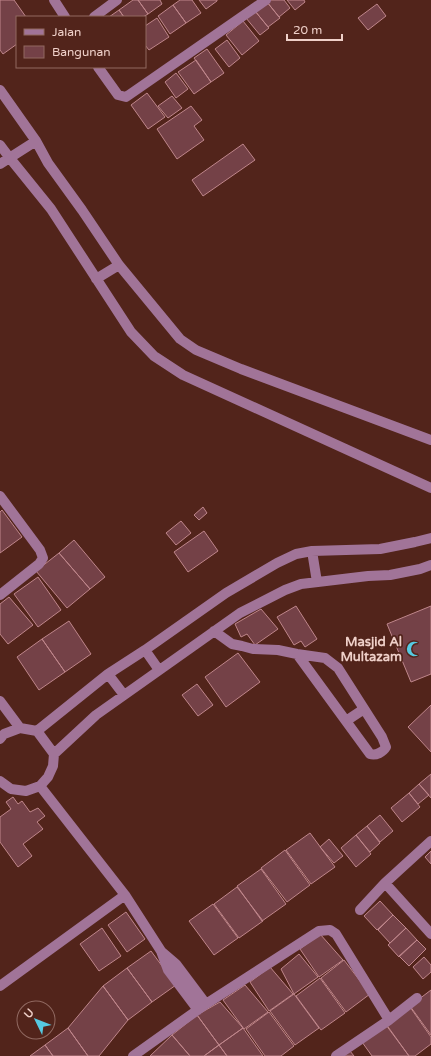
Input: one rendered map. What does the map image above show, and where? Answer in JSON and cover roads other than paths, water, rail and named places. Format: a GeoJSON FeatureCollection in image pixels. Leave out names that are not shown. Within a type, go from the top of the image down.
{"type":"FeatureCollection","features":[{"type":"Feature","properties":{"kind":"street"},"geometry":{"type":"LineString","coordinates":[[54,0],[64,16]]}},
{"type":"Feature","properties":{"kind":"street"},"geometry":{"type":"LineString","coordinates":[[95,16],[117,0]]}},
{"type":"Feature","properties":{"kind":"street"},"geometry":{"type":"LineString","coordinates":[[99,68],[118,95],[126,97],[266,0]]}},
{"type":"Feature","properties":{"kind":"street"},"geometry":{"type":"LineString","coordinates":[[0,90],[36,141],[48,163],[119,265],[180,339],[196,350],[249,372],[431,440]]}},
{"type":"Feature","properties":{"kind":"street"},"geometry":{"type":"LineString","coordinates":[[0,164],[36,141]]}},
{"type":"Feature","properties":{"kind":"street"},"geometry":{"type":"LineString","coordinates":[[0,145],[51,209],[131,332],[154,356],[183,375],[431,488]]}},
{"type":"Feature","properties":{"kind":"street"},"geometry":{"type":"LineString","coordinates":[[96,279],[119,265]]}},
{"type":"Feature","properties":{"kind":"street"},"geometry":{"type":"LineString","coordinates":[[0,496],[40,550],[43,558],[39,564],[0,595]]}},
{"type":"Feature","properties":{"kind":"street"},"geometry":{"type":"LineString","coordinates":[[38,731],[108,674],[226,593],[296,554],[312,551],[380,549],[431,538]]}},
{"type":"Feature","properties":{"kind":"street"},"geometry":{"type":"LineString","coordinates":[[312,551],[317,582]]}},
{"type":"Feature","properties":{"kind":"street"},"geometry":{"type":"LineString","coordinates":[[54,754],[96,715],[159,670],[240,613],[284,590],[301,584],[368,576],[390,575],[420,569],[431,565]]}},
{"type":"Feature","properties":{"kind":"street"},"geometry":{"type":"LineString","coordinates":[[214,631],[232,644],[253,649],[278,650],[325,658],[338,668],[382,737],[386,747],[385,749],[374,755],[370,754],[297,654]]}},
{"type":"Feature","properties":{"kind":"street"},"geometry":{"type":"LineString","coordinates":[[145,650],[159,670]]}},
{"type":"Feature","properties":{"kind":"street"},"geometry":{"type":"LineString","coordinates":[[108,674],[124,695]]}},
{"type":"Feature","properties":{"kind":"street"},"geometry":{"type":"LineString","coordinates":[[0,701],[20,728]]}},
{"type":"Feature","properties":{"kind":"street"},"geometry":{"type":"LineString","coordinates":[[346,721],[364,709]]}},
{"type":"Feature","properties":{"kind":"street"},"geometry":{"type":"LineString","coordinates":[[0,781],[11,789],[26,791],[40,786],[48,777],[53,766],[54,754],[38,731],[20,728],[1,734]]}},
{"type":"Feature","properties":{"kind":"street"},"geometry":{"type":"LineString","coordinates":[[40,786],[125,895],[161,951],[168,970],[202,1007]]}},
{"type":"Feature","properties":{"kind":"street"},"geometry":{"type":"LineString","coordinates":[[360,910],[386,883],[431,841]]}},
{"type":"Feature","properties":{"kind":"street"},"geometry":{"type":"LineString","coordinates":[[386,883],[431,934]]}},
{"type":"Feature","properties":{"kind":"street"},"geometry":{"type":"LineString","coordinates":[[0,986],[125,895]]}},
{"type":"Feature","properties":{"kind":"street"},"geometry":{"type":"LineString","coordinates":[[133,1056],[202,1007],[319,931],[330,930],[336,934],[389,1020]]}},
{"type":"Feature","properties":{"kind":"street"},"geometry":{"type":"LineString","coordinates":[[336,1056],[389,1020],[417,998]]}},
{"type":"Feature","properties":{"kind":"place","name":"Masjid Al Multazam"},"geometry":{"type":"Point","coordinates":[414,649]}}]}
